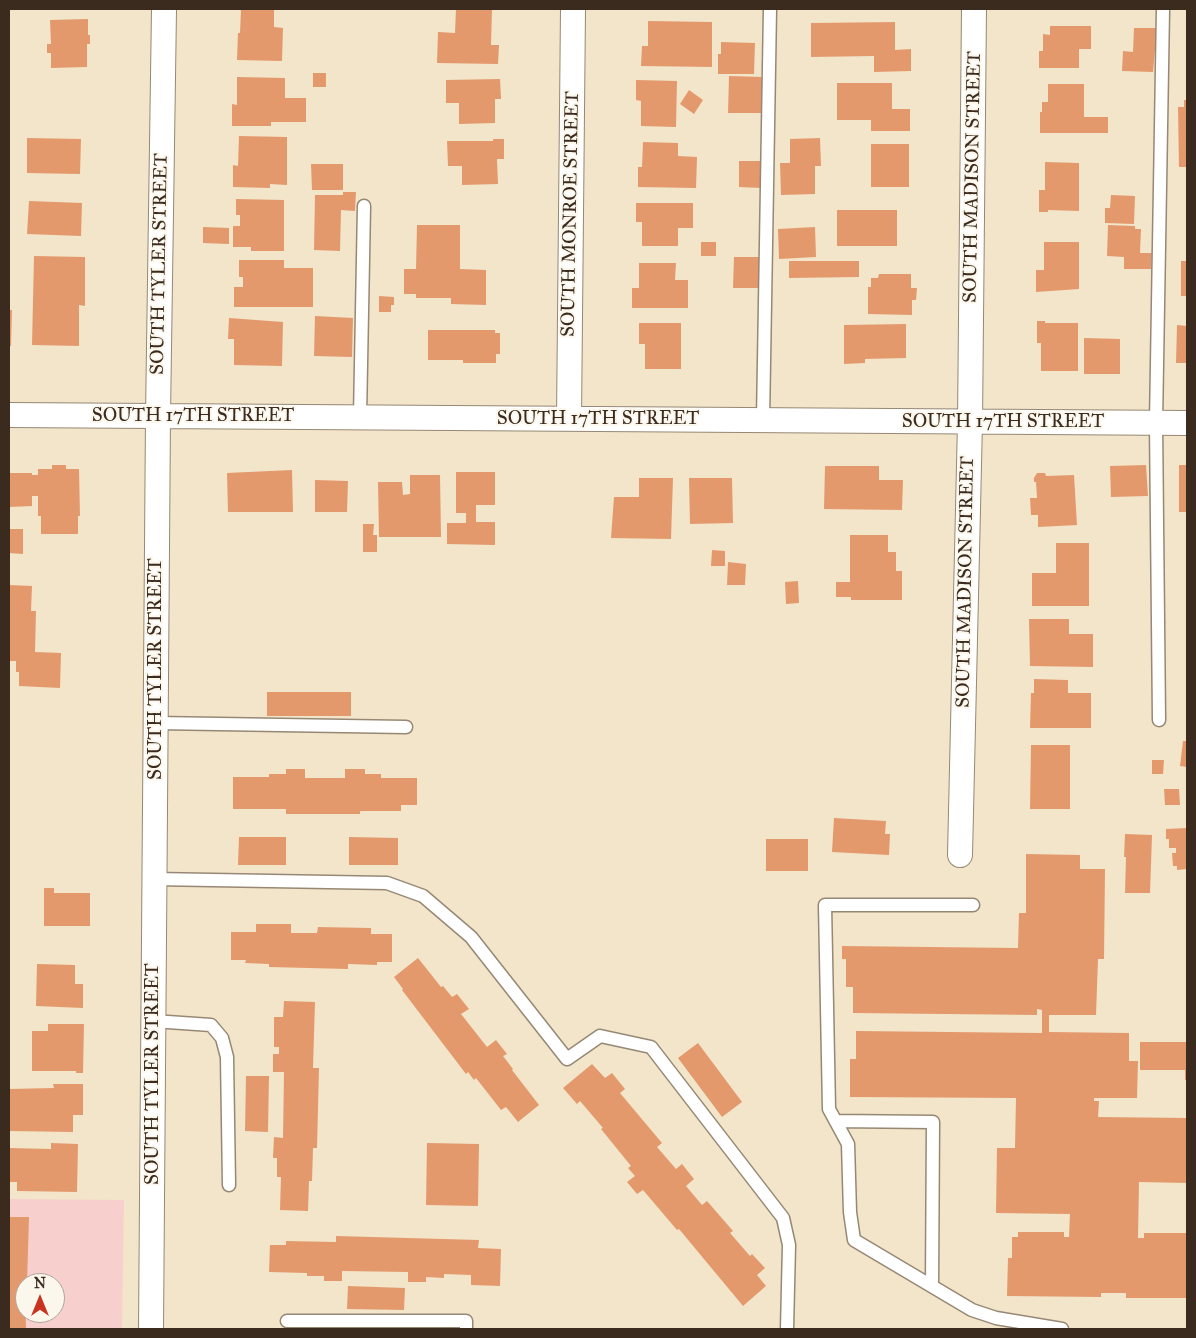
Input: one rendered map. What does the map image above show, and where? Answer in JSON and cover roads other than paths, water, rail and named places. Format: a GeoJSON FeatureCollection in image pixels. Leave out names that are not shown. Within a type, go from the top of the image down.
{"type":"FeatureCollection","features":[{"type":"Feature","properties":{"kind":"street","name":"SOUTH TYLER STREET"},"geometry":{"type":"LineString","coordinates":[[151,1329],[158,416],[164,9]]}},
{"type":"Feature","properties":{"kind":"street","name":"SOUTH MONROE STREET"},"geometry":{"type":"LineString","coordinates":[[569,418],[573,9]]}},
{"type":"Feature","properties":{"kind":"street","name":"SOUTH MADISON STREET"},"geometry":{"type":"LineString","coordinates":[[960,855],[970,422],[974,9]]}},
{"type":"Feature","properties":{"kind":"street","name":"SOUTH 17TH STREET"},"geometry":{"type":"LineString","coordinates":[[9,415],[1187,423]]}},
{"type":"Feature","properties":{"kind":"lane"},"geometry":{"type":"LineString","coordinates":[[763,420],[770,9]]}},
{"type":"Feature","properties":{"kind":"lane"},"geometry":{"type":"LineString","coordinates":[[1159,720],[1156,423],[1162,9]]}},
{"type":"Feature","properties":{"kind":"lane"},"geometry":{"type":"LineString","coordinates":[[360,417],[364,206]]}},
{"type":"Feature","properties":{"kind":"lane"},"geometry":{"type":"LineString","coordinates":[[156,723],[406,727]]}},
{"type":"Feature","properties":{"kind":"lane"},"geometry":{"type":"LineString","coordinates":[[154,879],[387,883],[423,896],[471,937],[568,1058],[600,1036],[651,1047],[783,1218],[789,1245],[787,1329]]}},
{"type":"Feature","properties":{"kind":"lane"},"geometry":{"type":"LineString","coordinates":[[972,904],[826,904],[829,1109],[848,1144],[850,1212],[854,1240],[972,1310],[996,1318],[1062,1329]]}},
{"type":"Feature","properties":{"kind":"lane"},"geometry":{"type":"LineString","coordinates":[[153,1021],[211,1025],[222,1038],[228,1057],[229,1185]]}},
{"type":"Feature","properties":{"kind":"lane"},"geometry":{"type":"LineString","coordinates":[[836,1121],[933,1122],[932,1286]]}},
{"type":"Feature","properties":{"kind":"lane"},"geometry":{"type":"LineString","coordinates":[[287,1321],[466,1321],[466,1329]]}}]}
